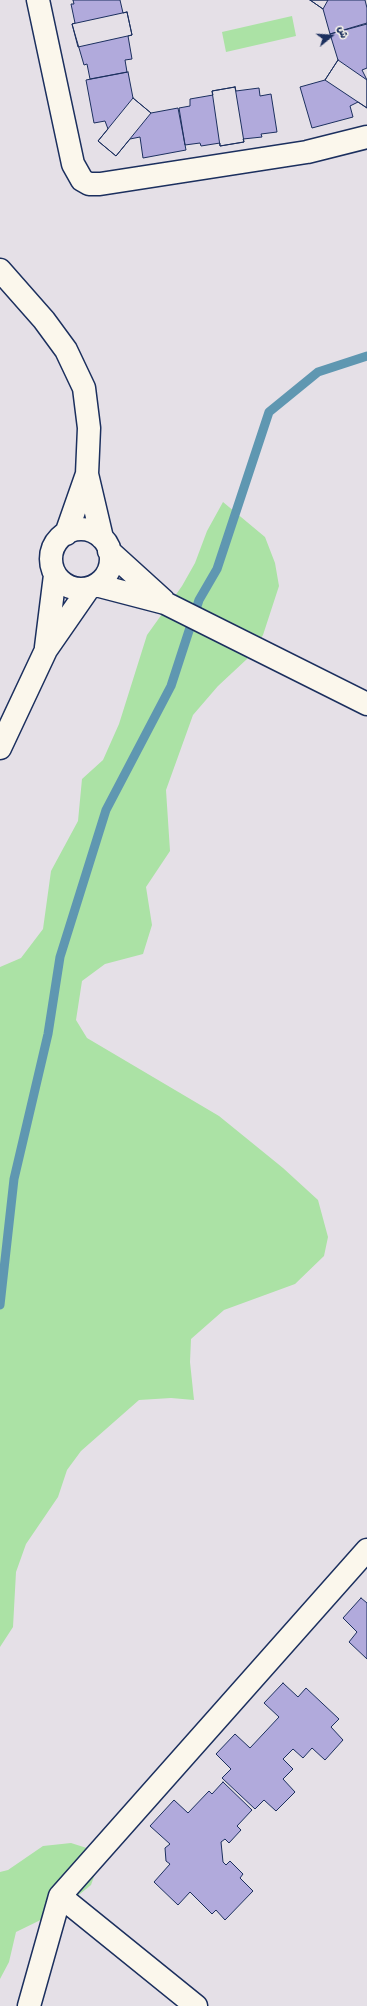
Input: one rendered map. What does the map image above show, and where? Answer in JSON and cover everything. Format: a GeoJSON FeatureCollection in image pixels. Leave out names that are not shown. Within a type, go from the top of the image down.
{"type":"FeatureCollection","features":[{"type":"Feature","properties":{"kind":"street"},"geometry":{"type":"LineString","coordinates":[[38,0],[73,164],[82,180],[89,184],[100,184],[307,152],[367,137]]}},
{"type":"Feature","properties":{"kind":"street"},"geometry":{"type":"LineString","coordinates":[[0,270],[44,320],[66,350],[84,388],[89,428],[87,474],[66,534]]}},
{"type":"Feature","properties":{"kind":"street"},"geometry":{"type":"LineString","coordinates":[[0,748],[46,650],[93,587],[102,580],[109,570],[111,559],[87,474]]}},
{"type":"Feature","properties":{"kind":"street"},"geometry":{"type":"LineString","coordinates":[[46,650],[55,575],[51,560],[52,552],[55,545],[66,534],[73,531],[88,530],[106,544],[175,607]]}},
{"type":"Feature","properties":{"kind":"street"},"geometry":{"type":"LineString","coordinates":[[55,575],[66,586],[82,590],[93,587],[175,607],[367,704]]}},
{"type":"Feature","properties":{"kind":"street"},"geometry":{"type":"LineString","coordinates":[[29,2006],[60,1896],[367,1550]]}},
{"type":"Feature","properties":{"kind":"street"},"geometry":{"type":"LineString","coordinates":[[60,1896],[196,2006]]}},
{"type":"Feature","properties":{"kind":"green space"},"geometry":{"type":"Polygon","coordinates":[[[292,16],[296,36],[226,52],[222,32],[292,16]]]}},
{"type":"Feature","properties":{"kind":"green space"},"geometry":{"type":"Polygon","coordinates":[[[223,502],[265,537],[275,563],[279,586],[263,635],[247,659],[218,686],[193,715],[166,790],[170,851],[146,887],[152,925],[143,954],[105,964],[82,981],[76,1020],[87,1038],[219,1116],[283,1168],[318,1200],[328,1237],[324,1256],[295,1284],[224,1310],[191,1339],[190,1362],[194,1400],[171,1398],[139,1400],[81,1451],[67,1470],[58,1497],[26,1544],[16,1572],[13,1627],[0,1647],[0,967],[21,958],[43,929],[51,871],[78,821],[82,779],[103,760],[119,724],[147,635],[182,586],[195,563],[207,531],[223,502]]]}},
{"type":"Feature","properties":{"kind":"green space"},"geometry":{"type":"Polygon","coordinates":[[[71,1843],[96,1851],[97,1868],[91,1885],[59,1911],[16,1932],[9,1962],[0,1979],[0,1872],[8,1870],[43,1846],[71,1843]]]}},
{"type":"Feature","properties":{"kind":"building"},"geometry":{"type":"Polygon","coordinates":[[[73,0],[120,0],[123,13],[127,12],[132,35],[128,36],[132,59],[125,60],[127,72],[90,79],[87,64],[84,65],[72,24],[75,23],[71,4],[74,4],[73,0]]]}},
{"type":"Feature","properties":{"kind":"building"},"geometry":{"type":"Polygon","coordinates":[[[310,0],[328,0],[323,9],[310,0]]]}},
{"type":"Feature","properties":{"kind":"building"},"geometry":{"type":"Polygon","coordinates":[[[310,0],[365,0],[367,8],[367,23],[330,34],[323,9],[310,0]]]}},
{"type":"Feature","properties":{"kind":"building"},"geometry":{"type":"Polygon","coordinates":[[[127,12],[132,35],[78,47],[72,24],[127,12]]]}},
{"type":"Feature","properties":{"kind":"building"},"geometry":{"type":"Polygon","coordinates":[[[367,24],[367,68],[362,70],[367,80],[367,108],[358,102],[350,106],[353,117],[312,128],[300,87],[325,80],[338,60],[330,34],[367,24]]]}},
{"type":"Feature","properties":{"kind":"building"},"geometry":{"type":"Polygon","coordinates":[[[338,60],[367,80],[367,108],[325,80],[338,60]]]}},
{"type":"Feature","properties":{"kind":"building"},"geometry":{"type":"Polygon","coordinates":[[[128,72],[133,98],[151,113],[178,108],[186,150],[143,158],[140,137],[130,139],[116,156],[98,141],[108,129],[105,121],[94,123],[86,80],[128,72]]]}},
{"type":"Feature","properties":{"kind":"building"},"geometry":{"type":"Polygon","coordinates":[[[235,87],[244,142],[220,146],[212,91],[235,87]]]}},
{"type":"Feature","properties":{"kind":"building"},"geometry":{"type":"Polygon","coordinates":[[[235,87],[236,91],[259,88],[260,96],[271,94],[277,132],[261,134],[262,137],[243,139],[244,142],[220,146],[220,143],[201,146],[200,143],[185,145],[179,108],[190,106],[190,99],[213,95],[212,91],[235,87]]]}},
{"type":"Feature","properties":{"kind":"building"},"geometry":{"type":"Polygon","coordinates":[[[133,98],[151,113],[116,156],[98,141],[133,98]]]}},
{"type":"Feature","properties":{"kind":"building"},"geometry":{"type":"Polygon","coordinates":[[[361,1598],[367,1603],[367,1659],[349,1642],[357,1632],[343,1618],[361,1598]]]}},
{"type":"Feature","properties":{"kind":"building"},"geometry":{"type":"Polygon","coordinates":[[[283,1683],[298,1697],[306,1688],[339,1719],[331,1727],[343,1740],[325,1760],[312,1748],[303,1758],[293,1749],[283,1759],[293,1769],[283,1779],[295,1792],[276,1811],[264,1800],[255,1809],[222,1778],[231,1769],[216,1754],[235,1734],[250,1748],[279,1717],[264,1703],[283,1683]]]}},
{"type":"Feature","properties":{"kind":"building"},"geometry":{"type":"Polygon","coordinates":[[[223,1782],[252,1810],[237,1826],[241,1830],[229,1843],[225,1839],[221,1842],[223,1862],[226,1865],[230,1861],[243,1874],[240,1878],[253,1891],[225,1920],[216,1910],[212,1914],[190,1892],[178,1905],[154,1882],[170,1864],[166,1861],[165,1848],[170,1844],[150,1826],[174,1800],[188,1813],[209,1791],[212,1794],[223,1782]]]}},
{"type":"Feature","properties":{"kind":"waterway"},"geometry":{"type":"LineString","coordinates":[[0,1305],[14,1179],[48,1034],[60,957],[106,810],[171,686],[199,600],[217,569],[269,412],[318,372],[367,356]]}}]}
